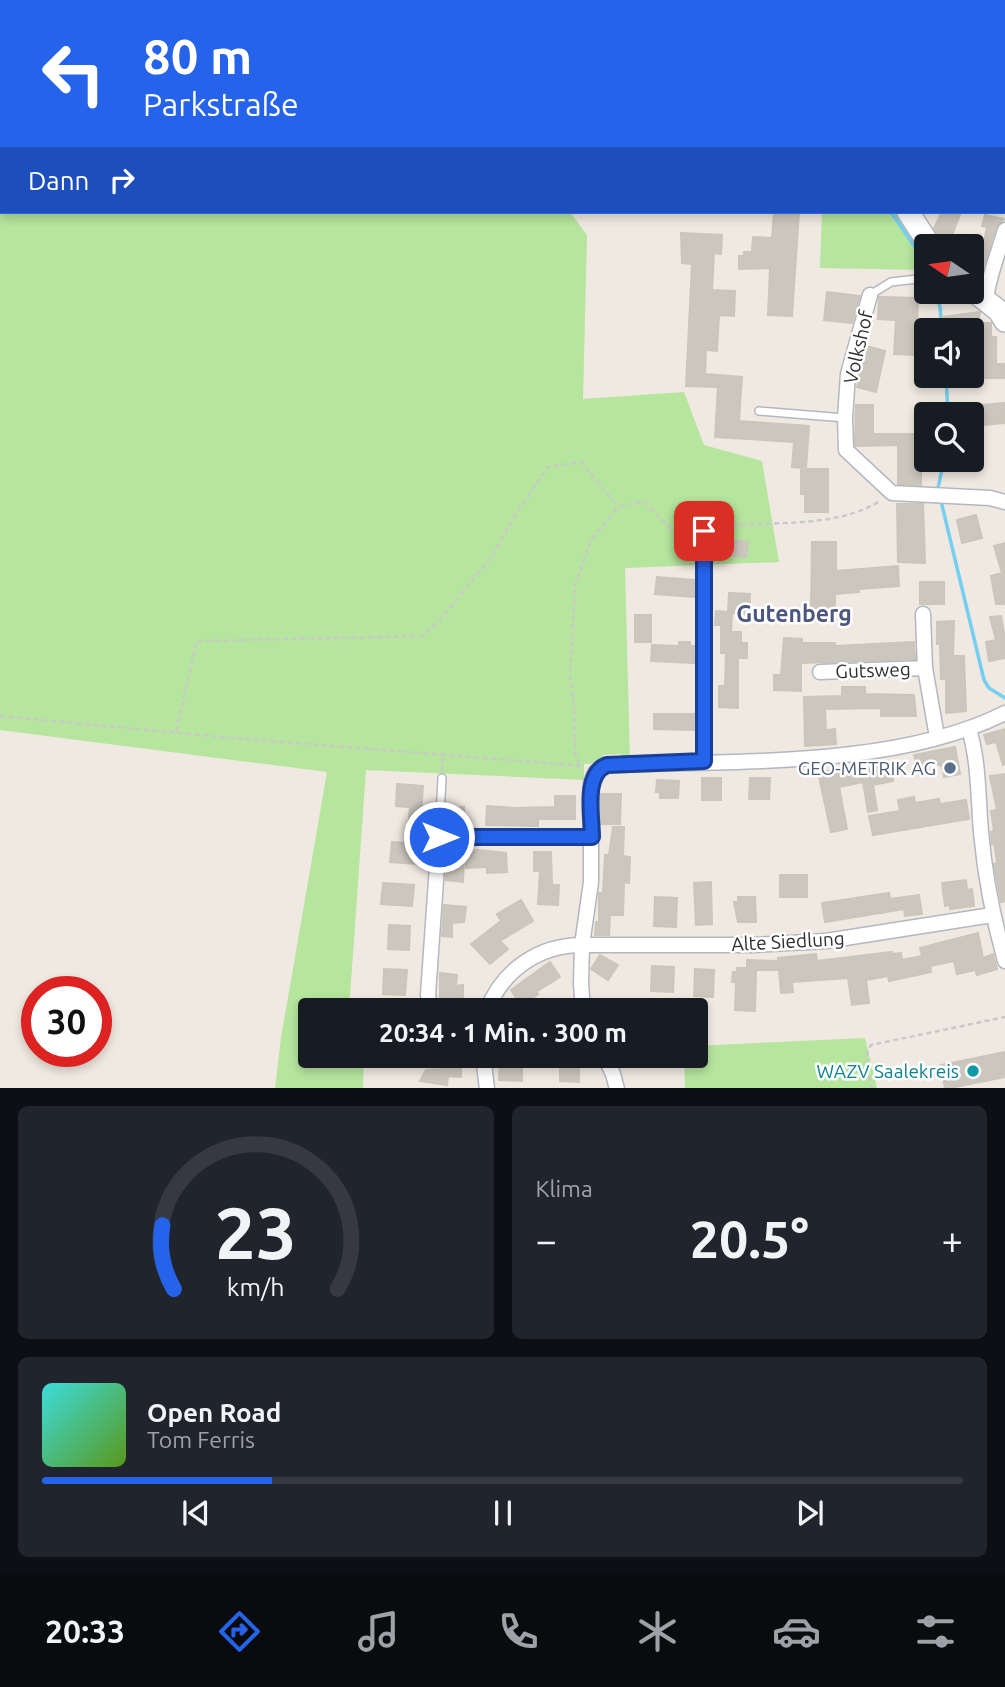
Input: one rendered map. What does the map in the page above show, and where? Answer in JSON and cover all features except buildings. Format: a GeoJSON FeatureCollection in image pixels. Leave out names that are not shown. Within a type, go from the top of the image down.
{"type":"FeatureCollection","features":[{"type":"Feature","properties":{"kind":"street"},"geometry":{"type":"LineString","coordinates":[[909,214],[922,234]]}},
{"type":"Feature","properties":{"kind":"street"},"geometry":{"type":"LineString","coordinates":[[990,305],[986,287],[992,278],[1005,230]]}},
{"type":"Feature","properties":{"kind":"street","name":"Volkshof"},"geometry":{"type":"LineString","coordinates":[[870,295],[848,374],[846,450],[892,493]]}},
{"type":"Feature","properties":{"kind":"street"},"geometry":{"type":"LineString","coordinates":[[892,493],[990,498],[1005,502]]}},
{"type":"Feature","properties":{"kind":"street"},"geometry":{"type":"LineString","coordinates":[[704,531],[704,761]]}},
{"type":"Feature","properties":{"kind":"street","name":"Gutsweg"},"geometry":{"type":"LineString","coordinates":[[923,614],[925,668],[937,737]]}},
{"type":"Feature","properties":{"kind":"street","name":"Gutsweg"},"geometry":{"type":"LineString","coordinates":[[820,671],[925,668]]}},
{"type":"Feature","properties":{"kind":"street"},"geometry":{"type":"LineString","coordinates":[[582,998],[582,945],[591,882],[592,783],[595,772],[607,765],[805,758],[889,748],[969,729],[1005,713]]}},
{"type":"Feature","properties":{"kind":"street"},"geometry":{"type":"LineString","coordinates":[[969,729],[977,763],[981,833],[992,915],[1005,961]]}},
{"type":"Feature","properties":{"kind":"street"},"geometry":{"type":"LineString","coordinates":[[429,998],[439,837],[592,837]]}},
{"type":"Feature","properties":{"kind":"street","name":"Alte Siedlung"},"geometry":{"type":"LineString","coordinates":[[493,998],[508,975],[525,961],[558,947],[752,945],[826,941],[992,915]]}},
{"type":"Feature","properties":{"kind":"street"},"geometry":{"type":"LineString","coordinates":[[485,1068],[487,1088]]}},
{"type":"Feature","properties":{"kind":"street"},"geometry":{"type":"LineString","coordinates":[[610,1068],[617,1088]]}},
{"type":"Feature","properties":{"kind":"lane","name":"Volkshof"},"geometry":{"type":"LineString","coordinates":[[870,295],[891,282],[914,280]]}},
{"type":"Feature","properties":{"kind":"lane"},"geometry":{"type":"LineString","coordinates":[[759,411],[845,418]]}},
{"type":"Feature","properties":{"kind":"lane"},"geometry":{"type":"LineString","coordinates":[[439,837],[442,778]]}},
{"type":"Feature","properties":{"kind":"path"},"geometry":{"type":"LineString","coordinates":[[176,731],[197,641],[422,636],[494,555],[514,517],[548,467],[581,462],[618,507]]}},
{"type":"Feature","properties":{"kind":"path"},"geometry":{"type":"LineString","coordinates":[[579,764],[575,753],[570,677],[575,585],[591,540],[618,507],[644,501],[671,529],[704,531],[717,526],[812,520],[864,511],[892,493]]}},
{"type":"Feature","properties":{"kind":"path"},"geometry":{"type":"LineString","coordinates":[[0,716],[220,737],[579,764],[595,772]]}},
{"type":"Feature","properties":{"kind":"path"},"geometry":{"type":"LineString","coordinates":[[442,778],[443,753]]}},
{"type":"Feature","properties":{"kind":"path"},"geometry":{"type":"LineString","coordinates":[[872,1088],[866,1060],[871,1045],[1005,1017]]}},
{"type":"Feature","properties":{"kind":"green space"},"geometry":{"type":"Polygon","coordinates":[[[0,214],[571,214],[587,235],[583,399],[684,392],[704,445],[762,461],[779,562],[625,568],[630,762],[621,762],[621,754],[603,755],[603,763],[584,764],[584,780],[366,770],[350,998],[298,998],[298,1068],[364,1068],[363,1088],[275,1088],[281,1038],[327,772],[0,730],[0,214]]]}},
{"type":"Feature","properties":{"kind":"green space"},"geometry":{"type":"Polygon","coordinates":[[[822,214],[896,214],[914,239],[914,270],[820,268],[822,214]]]}},
{"type":"Feature","properties":{"kind":"green space"},"geometry":{"type":"Polygon","coordinates":[[[865,1038],[877,1088],[685,1088],[684,1068],[708,1068],[708,1045],[865,1038]]]}},
{"type":"Feature","properties":{"kind":"waterway"},"geometry":{"type":"LineString","coordinates":[[892,214],[914,246]]}},
{"type":"Feature","properties":{"kind":"waterway"},"geometry":{"type":"LineString","coordinates":[[939,304],[941,318]]}},
{"type":"Feature","properties":{"kind":"waterway"},"geometry":{"type":"LineString","coordinates":[[947,388],[947,402]]}},
{"type":"Feature","properties":{"kind":"waterway"},"geometry":{"type":"LineString","coordinates":[[938,488],[941,472]]}},
{"type":"Feature","properties":{"kind":"waterway"},"geometry":{"type":"LineString","coordinates":[[941,501],[984,680],[989,688],[1005,698]]}},
{"type":"Feature","properties":{"kind":"place","name":"GEO-METRIK AG"},"geometry":{"type":"Point","coordinates":[950,768]}},
{"type":"Feature","properties":{"kind":"place","name":"WAZV Saalekreis"},"geometry":{"type":"Point","coordinates":[973,1071]}},
{"type":"Feature","properties":{"kind":"district","name":"Gutenberg"},"geometry":{"type":"Point","coordinates":[794,613]}},
{"type":"Feature","properties":{"kind":"route"},"geometry":{"type":"LineString","coordinates":[[439,837],[592,837],[592,783],[595,772],[600,767],[704,761],[704,531]]}}]}
